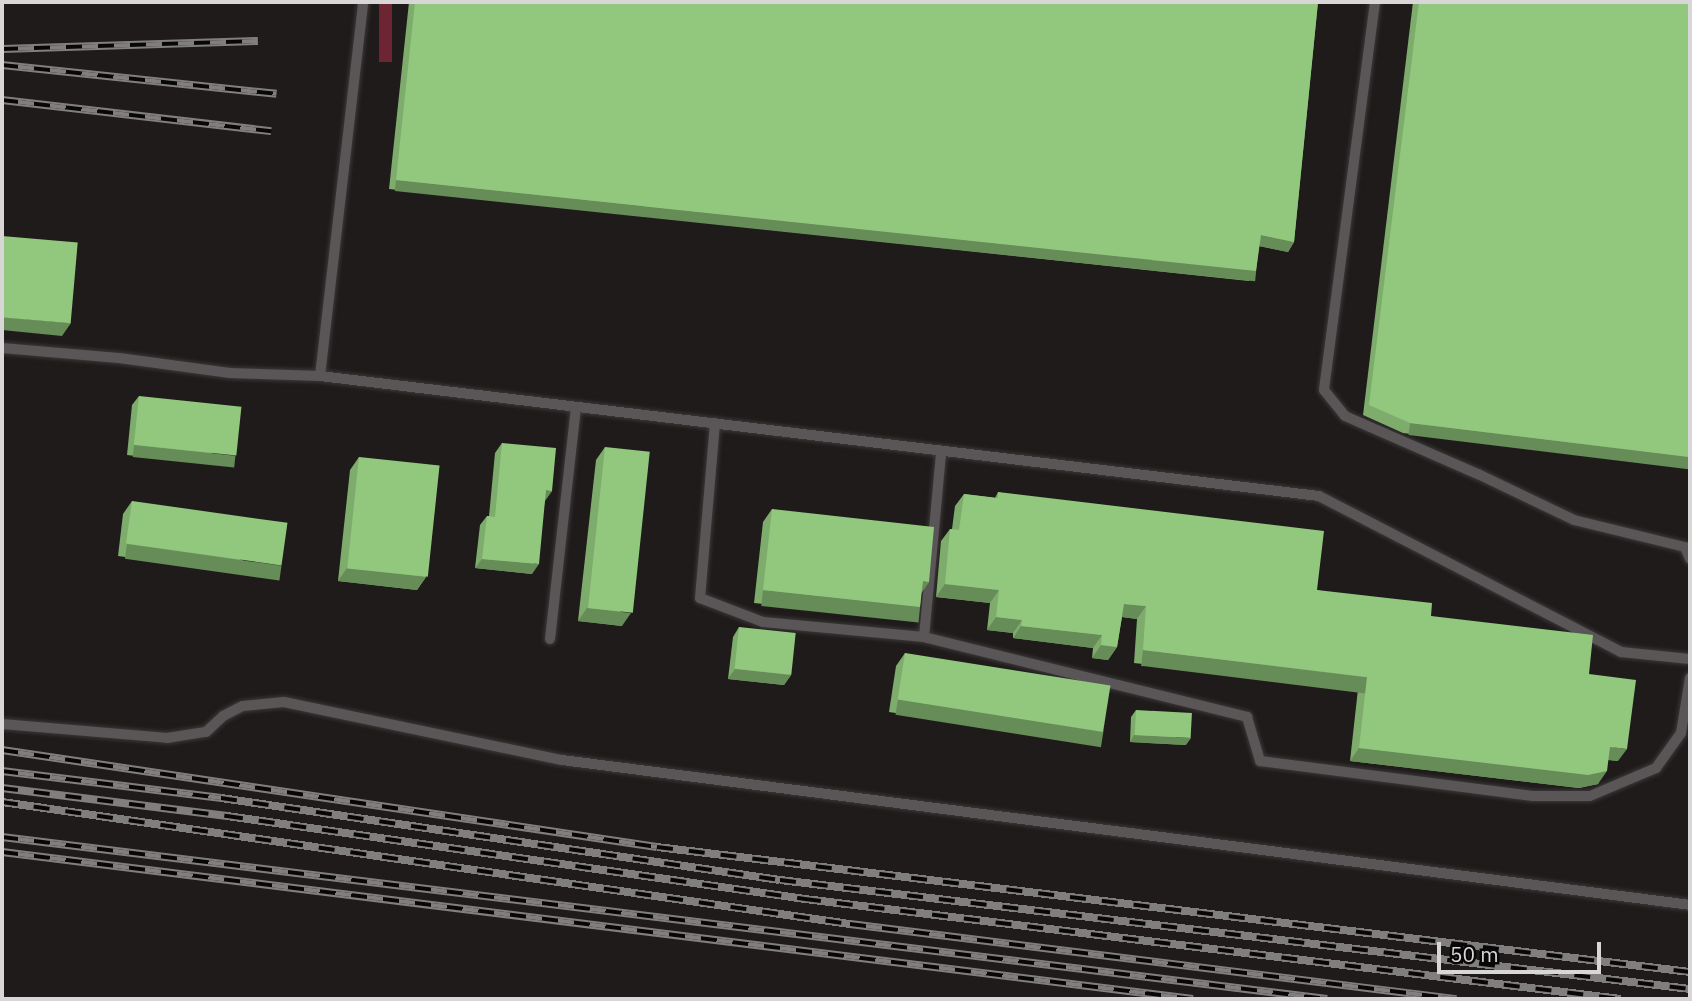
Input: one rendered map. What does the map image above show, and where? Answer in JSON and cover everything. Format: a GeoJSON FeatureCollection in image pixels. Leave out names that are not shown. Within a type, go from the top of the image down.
{"type":"FeatureCollection","features":[{"type":"Feature","properties":{"kind":"lane"},"geometry":{"type":"LineString","coordinates":[[320,376],[363,2]]}},
{"type":"Feature","properties":{"kind":"lane"},"geometry":{"type":"LineString","coordinates":[[1375,2],[1324,390],[1345,416],[1478,474],[1574,520],[1685,547],[1690,559]]}},
{"type":"Feature","properties":{"kind":"lane"},"geometry":{"type":"LineString","coordinates":[[2,348],[119,358],[230,373],[320,376],[1319,496],[1621,652],[1690,660]]}},
{"type":"Feature","properties":{"kind":"lane"},"geometry":{"type":"LineString","coordinates":[[550,639],[576,408]]}},
{"type":"Feature","properties":{"kind":"lane"},"geometry":{"type":"LineString","coordinates":[[715,423],[700,598],[763,622],[924,636],[1247,717],[1260,761],[1533,796],[1590,796],[1656,768],[1681,733],[1690,678]]}},
{"type":"Feature","properties":{"kind":"lane"},"geometry":{"type":"LineString","coordinates":[[924,636],[941,452]]}},
{"type":"Feature","properties":{"kind":"lane"},"geometry":{"type":"LineString","coordinates":[[2,724],[167,738],[206,732],[223,716],[243,706],[284,702],[562,760],[1690,905]]}},
{"type":"Feature","properties":{"kind":"shaded area"},"geometry":{"type":"Polygon","coordinates":[[[379,2],[392,2],[392,62],[379,62],[379,2]]]}},
{"type":"Feature","properties":{"kind":"building"},"geometry":{"type":"Polygon","coordinates":[[[415,2],[1318,2],[1294,242],[1261,235],[1256,271],[396,180],[415,2]]]}},
{"type":"Feature","properties":{"kind":"building"},"geometry":{"type":"Polygon","coordinates":[[[1419,2],[1690,2],[1690,457],[1410,423],[1369,405],[1419,2]]]}},
{"type":"Feature","properties":{"kind":"building"},"geometry":{"type":"Polygon","coordinates":[[[2,236],[78,243],[71,323],[2,317],[2,236]]]}},
{"type":"Feature","properties":{"kind":"building"},"geometry":{"type":"Polygon","coordinates":[[[139,396],[241,407],[236,455],[134,445],[139,396]]]}},
{"type":"Feature","properties":{"kind":"building"},"geometry":{"type":"Polygon","coordinates":[[[502,443],[556,448],[552,491],[546,490],[539,564],[482,559],[487,516],[495,517],[502,443]]]}},
{"type":"Feature","properties":{"kind":"building"},"geometry":{"type":"Polygon","coordinates":[[[605,447],[650,452],[633,613],[588,608],[605,447]]]}},
{"type":"Feature","properties":{"kind":"building"},"geometry":{"type":"Polygon","coordinates":[[[359,457],[440,465],[428,577],[347,568],[359,457]]]}},
{"type":"Feature","properties":{"kind":"building"},"geometry":{"type":"Polygon","coordinates":[[[998,492],[1324,531],[1317,590],[1432,603],[1431,616],[1593,635],[1589,674],[1636,680],[1627,749],[1610,747],[1607,771],[1588,775],[1359,748],[1367,677],[1143,650],[1146,606],[1124,604],[1117,647],[1101,645],[1102,635],[1021,626],[1022,620],[996,617],[999,590],[945,584],[950,529],[959,530],[964,494],[998,498],[998,492]]]}},
{"type":"Feature","properties":{"kind":"building"},"geometry":{"type":"Polygon","coordinates":[[[132,501],[287,523],[281,565],[126,544],[132,501]]]}},
{"type":"Feature","properties":{"kind":"building"},"geometry":{"type":"Polygon","coordinates":[[[772,509],[934,527],[929,582],[923,581],[920,607],[763,590],[772,509]]]}},
{"type":"Feature","properties":{"kind":"building"},"geometry":{"type":"Polygon","coordinates":[[[739,627],[796,633],[791,675],[735,669],[739,627]]]}},
{"type":"Feature","properties":{"kind":"building"},"geometry":{"type":"Polygon","coordinates":[[[905,653],[1110,686],[1103,732],[898,699],[905,653]]]}},
{"type":"Feature","properties":{"kind":"building"},"geometry":{"type":"Polygon","coordinates":[[[1136,710],[1192,713],[1191,738],[1135,735],[1136,710]]]}},
{"type":"Feature","properties":{"kind":"railway"},"geometry":{"type":"LineString","coordinates":[[2,49],[258,41]]}},
{"type":"Feature","properties":{"kind":"railway"},"geometry":{"type":"LineString","coordinates":[[2,65],[276,94]]}},
{"type":"Feature","properties":{"kind":"railway"},"geometry":{"type":"LineString","coordinates":[[2,100],[271,131]]}},
{"type":"Feature","properties":{"kind":"railway"},"geometry":{"type":"LineString","coordinates":[[2,750],[657,847],[1690,972]]}},
{"type":"Feature","properties":{"kind":"railway"},"geometry":{"type":"LineString","coordinates":[[2,771],[221,798],[780,880],[1690,989]]}},
{"type":"Feature","properties":{"kind":"railway"},"geometry":{"type":"LineString","coordinates":[[2,788],[227,816],[805,899],[1621,999]]}},
{"type":"Feature","properties":{"kind":"railway"},"geometry":{"type":"LineString","coordinates":[[2,802],[850,924],[1456,999]]}},
{"type":"Feature","properties":{"kind":"railway"},"geometry":{"type":"LineString","coordinates":[[2,837],[1327,999]]}},
{"type":"Feature","properties":{"kind":"railway"},"geometry":{"type":"LineString","coordinates":[[2,852],[1193,999]]}}]}
